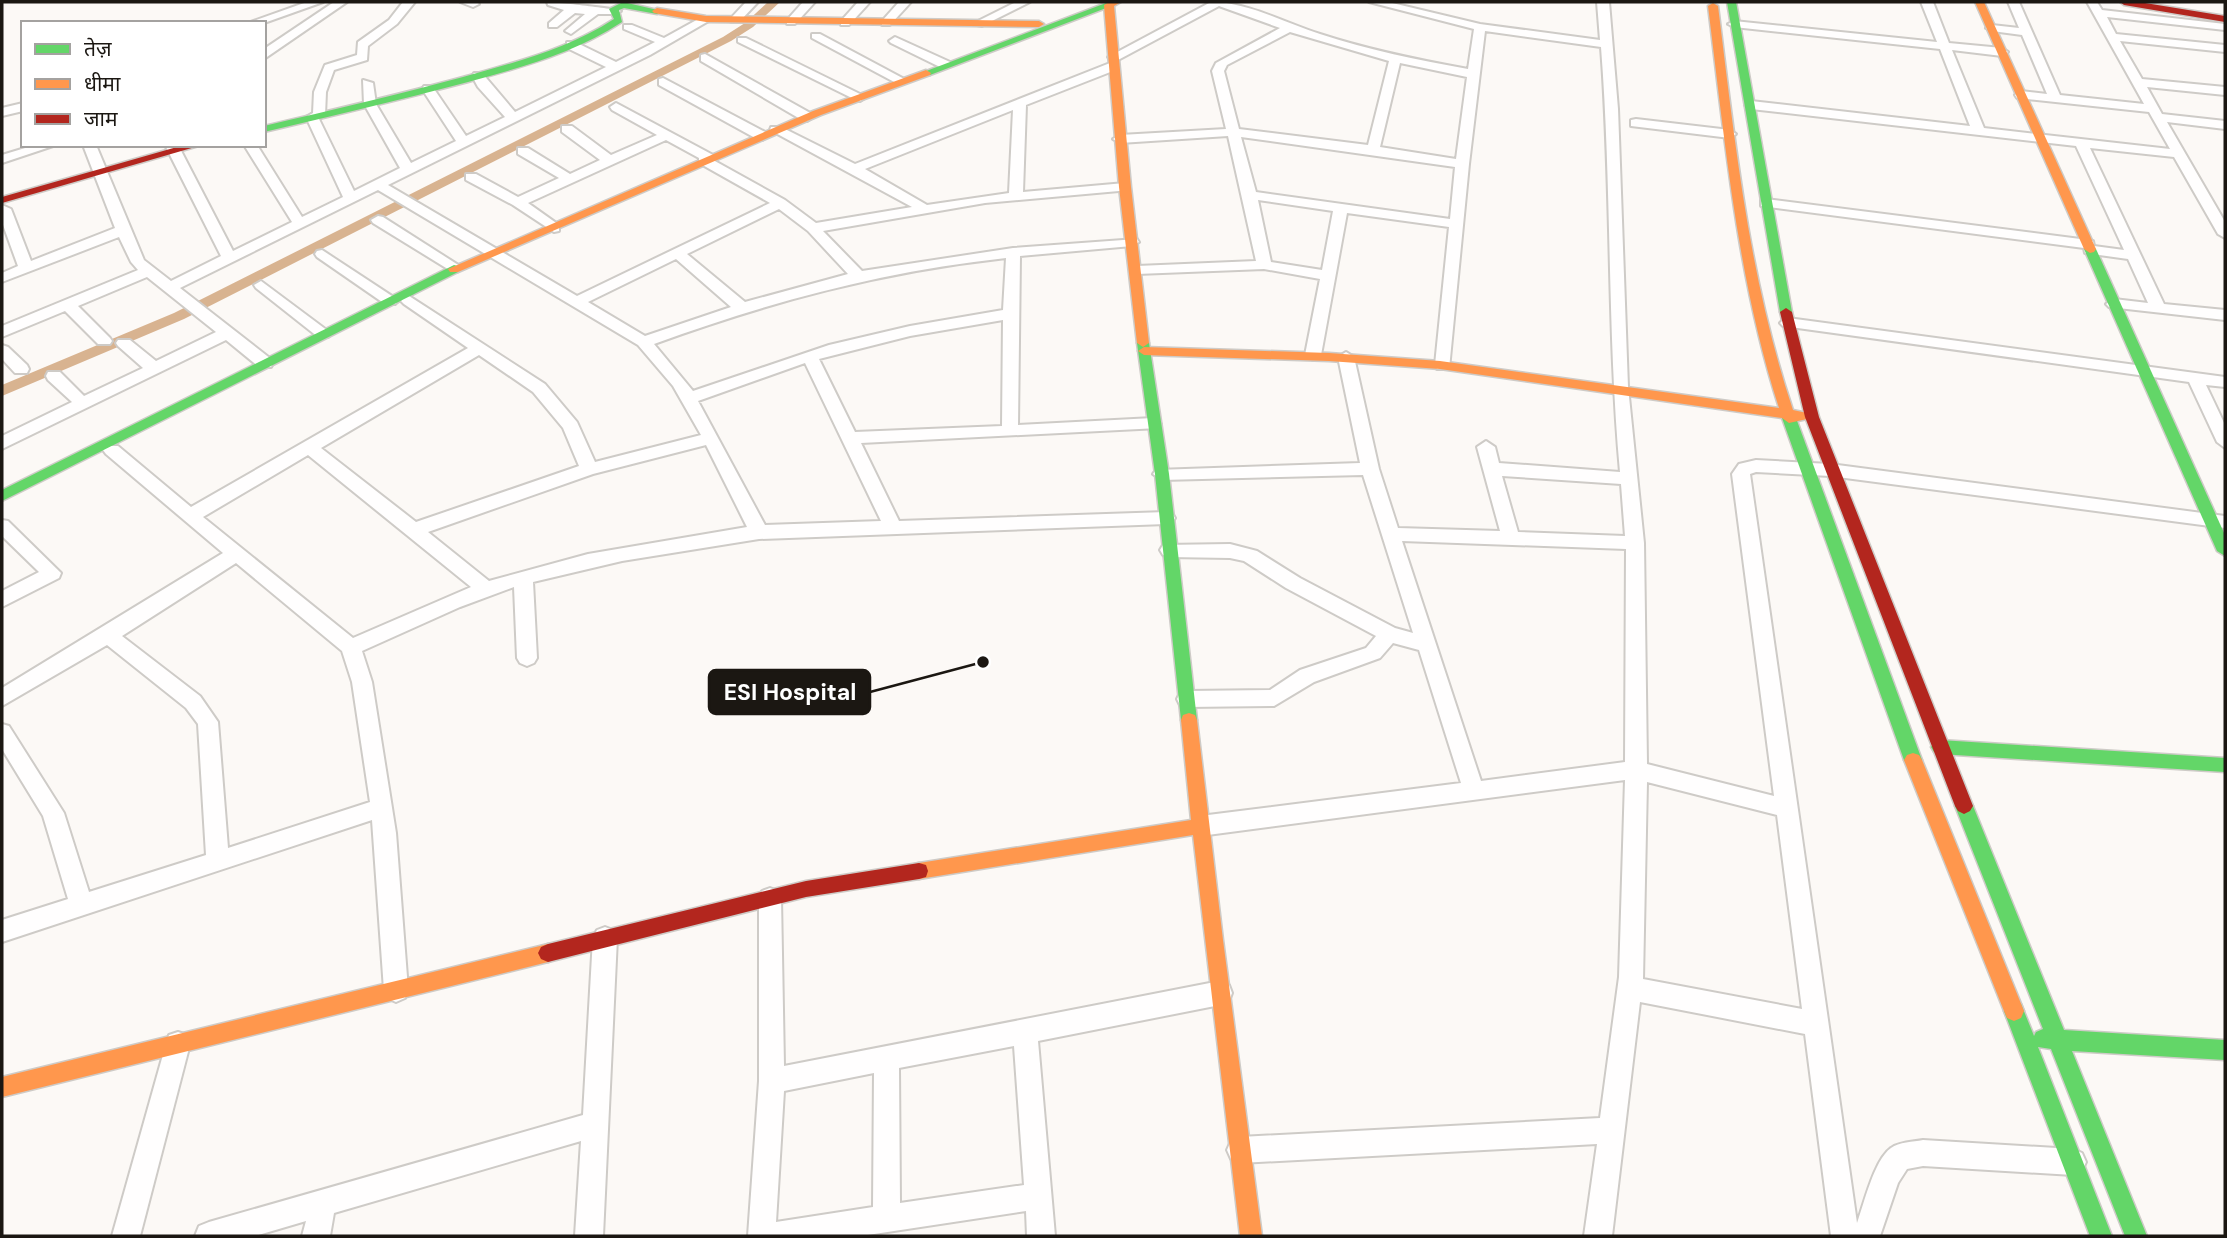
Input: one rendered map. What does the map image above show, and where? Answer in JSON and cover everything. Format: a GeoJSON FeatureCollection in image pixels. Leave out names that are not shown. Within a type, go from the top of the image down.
{"type":"FeatureCollection","features":[{"type":"Feature","properties":{"kind":"street"},"geometry":{"type":"LineString","coordinates":[[260,21],[317,2]]}},
{"type":"Feature","properties":{"kind":"street"},"geometry":{"type":"LineString","coordinates":[[266,54],[341,2]]}},
{"type":"Feature","properties":{"kind":"street"},"geometry":{"type":"LineString","coordinates":[[351,199],[315,116],[320,92],[329,68],[363,57],[362,45],[366,40],[393,22],[409,2]]}},
{"type":"Feature","properties":{"kind":"street"},"geometry":{"type":"LineString","coordinates":[[746,20],[752,2]]}},
{"type":"Feature","properties":{"kind":"street"},"geometry":{"type":"LineString","coordinates":[[791,22],[809,2]]}},
{"type":"Feature","properties":{"kind":"street"},"geometry":{"type":"LineString","coordinates":[[845,23],[864,2]]}},
{"type":"Feature","properties":{"kind":"street"},"geometry":{"type":"LineString","coordinates":[[886,23],[905,2]]}},
{"type":"Feature","properties":{"kind":"street"},"geometry":{"type":"LineString","coordinates":[[978,24],[1024,2]]}},
{"type":"Feature","properties":{"kind":"street"},"geometry":{"type":"LineString","coordinates":[[854,169],[1020,103],[1114,62],[1218,2],[1289,28],[1395,60],[1473,74]]}},
{"type":"Feature","properties":{"kind":"street"},"geometry":{"type":"LineString","coordinates":[[1375,2],[1480,27],[1606,44]]}},
{"type":"Feature","properties":{"kind":"street"},"geometry":{"type":"LineString","coordinates":[[1598,1236],[1629,988],[1635,890],[1636,770],[1635,543],[1620,387],[1612,108],[1603,2]]}},
{"type":"Feature","properties":{"kind":"street"},"geometry":{"type":"LineString","coordinates":[[1712,2],[1759,319],[1773,375],[1921,782],[2025,1038],[2101,1236]]}},
{"type":"Feature","properties":{"kind":"street"},"geometry":{"type":"LineString","coordinates":[[1731,2],[1788,323],[1812,417],[1830,470],[2136,1236]]}},
{"type":"Feature","properties":{"kind":"street"},"geometry":{"type":"LineString","coordinates":[[1927,2],[1979,132]]}},
{"type":"Feature","properties":{"kind":"street"},"geometry":{"type":"LineString","coordinates":[[1979,2],[2144,371],[2218,522],[2225,551]]}},
{"type":"Feature","properties":{"kind":"street"},"geometry":{"type":"LineString","coordinates":[[2014,2],[2056,98]]}},
{"type":"Feature","properties":{"kind":"street"},"geometry":{"type":"LineString","coordinates":[[2124,2],[2225,19]]}},
{"type":"Feature","properties":{"kind":"street"},"geometry":{"type":"LineString","coordinates":[[2156,2],[2225,13]]}},
{"type":"Feature","properties":{"kind":"street"},"geometry":{"type":"LineString","coordinates":[[552,3],[595,11],[618,6],[645,7],[706,19],[1058,24]]}},
{"type":"Feature","properties":{"kind":"street"},"geometry":{"type":"LineString","coordinates":[[2,496],[478,257],[494,254],[807,117],[1113,4],[1114,62],[1125,187],[1137,270],[1153,424],[1162,474],[1200,825],[1251,1236]]}},
{"type":"Feature","properties":{"kind":"street"},"geometry":{"type":"LineString","coordinates":[[266,128],[428,89],[571,38],[616,25],[619,20],[618,6]]}},
{"type":"Feature","properties":{"kind":"street"},"geometry":{"type":"LineString","coordinates":[[2095,8],[2225,27]]}},
{"type":"Feature","properties":{"kind":"street"},"geometry":{"type":"LineString","coordinates":[[2095,8],[2225,234]]}},
{"type":"Feature","properties":{"kind":"street"},"geometry":{"type":"LineString","coordinates":[[553,25],[573,9]]}},
{"type":"Feature","properties":{"kind":"street"},"geometry":{"type":"LineString","coordinates":[[571,38],[595,11]]}},
{"type":"Feature","properties":{"kind":"street"},"geometry":{"type":"LineString","coordinates":[[171,288],[616,67],[706,19]]}},
{"type":"Feature","properties":{"kind":"street"},"geometry":{"type":"LineString","coordinates":[[1734,24],[2002,52]]}},
{"type":"Feature","properties":{"kind":"street"},"geometry":{"type":"LineString","coordinates":[[628,27],[664,42]]}},
{"type":"Feature","properties":{"kind":"street"},"geometry":{"type":"LineString","coordinates":[[1443,365],[1462,164],[1480,27]]}},
{"type":"Feature","properties":{"kind":"street"},"geometry":{"type":"LineString","coordinates":[[1264,265],[1250,195],[1218,66],[1289,28]]}},
{"type":"Feature","properties":{"kind":"street"},"geometry":{"type":"LineString","coordinates":[[1992,28],[2027,32]]}},
{"type":"Feature","properties":{"kind":"street"},"geometry":{"type":"LineString","coordinates":[[816,36],[902,81]]}},
{"type":"Feature","properties":{"kind":"street"},"geometry":{"type":"LineString","coordinates":[[2112,37],[2225,48]]}},
{"type":"Feature","properties":{"kind":"street"},"geometry":{"type":"LineString","coordinates":[[571,38],[616,67]]}},
{"type":"Feature","properties":{"kind":"street"},"geometry":{"type":"LineString","coordinates":[[742,40],[860,97]]}},
{"type":"Feature","properties":{"kind":"street"},"geometry":{"type":"LineString","coordinates":[[895,41],[946,65]]}},
{"type":"Feature","properties":{"kind":"street"},"geometry":{"type":"LineString","coordinates":[[2119,51],[2186,58]]}},
{"type":"Feature","properties":{"kind":"street"},"geometry":{"type":"LineString","coordinates":[[705,58],[807,117]]}},
{"type":"Feature","properties":{"kind":"street"},"geometry":{"type":"LineString","coordinates":[[1373,150],[1395,60]]}},
{"type":"Feature","properties":{"kind":"street"},"geometry":{"type":"LineString","coordinates":[[481,69],[482,84],[513,118]]}},
{"type":"Feature","properties":{"kind":"street"},"geometry":{"type":"LineString","coordinates":[[663,82],[769,133],[854,169],[925,209]]}},
{"type":"Feature","properties":{"kind":"street"},"geometry":{"type":"LineString","coordinates":[[2137,82],[2225,91]]}},
{"type":"Feature","properties":{"kind":"street"},"geometry":{"type":"LineString","coordinates":[[368,83],[370,104],[408,170]]}},
{"type":"Feature","properties":{"kind":"street"},"geometry":{"type":"LineString","coordinates":[[428,89],[464,143]]}},
{"type":"Feature","properties":{"kind":"street"},"geometry":{"type":"LineString","coordinates":[[2021,95],[2056,98],[2225,125]]}},
{"type":"Feature","properties":{"kind":"street"},"geometry":{"type":"LineString","coordinates":[[1016,196],[1020,103]]}},
{"type":"Feature","properties":{"kind":"street"},"geometry":{"type":"LineString","coordinates":[[1751,105],[2179,154]]}},
{"type":"Feature","properties":{"kind":"street"},"geometry":{"type":"LineString","coordinates":[[2,112],[21,107]]}},
{"type":"Feature","properties":{"kind":"street"},"geometry":{"type":"LineString","coordinates":[[616,107],[780,203],[813,228],[859,277]]}},
{"type":"Feature","properties":{"kind":"street"},"geometry":{"type":"LineString","coordinates":[[1636,123],[1730,134]]}},
{"type":"Feature","properties":{"kind":"street"},"geometry":{"type":"LineString","coordinates":[[567,129],[610,161]]}},
{"type":"Feature","properties":{"kind":"street"},"geometry":{"type":"LineString","coordinates":[[1120,139],[1234,132],[1462,164]]}},
{"type":"Feature","properties":{"kind":"street"},"geometry":{"type":"LineString","coordinates":[[518,202],[666,136]]}},
{"type":"Feature","properties":{"kind":"street"},"geometry":{"type":"LineString","coordinates":[[2082,144],[2158,308]]}},
{"type":"Feature","properties":{"kind":"street"},"geometry":{"type":"LineString","coordinates":[[2,159],[43,147]]}},
{"type":"Feature","properties":{"kind":"street"},"geometry":{"type":"LineString","coordinates":[[90,147],[138,262],[265,363]]}},
{"type":"Feature","properties":{"kind":"street"},"geometry":{"type":"LineString","coordinates":[[251,147],[300,224]]}},
{"type":"Feature","properties":{"kind":"street"},"geometry":{"type":"LineString","coordinates":[[26,268],[3,205],[172,148],[230,259]]}},
{"type":"Feature","properties":{"kind":"street"},"geometry":{"type":"LineString","coordinates":[[523,151],[568,178]]}},
{"type":"Feature","properties":{"kind":"street"},"geometry":{"type":"LineString","coordinates":[[471,177],[518,202],[554,228]]}},
{"type":"Feature","properties":{"kind":"street"},"geometry":{"type":"LineString","coordinates":[[379,185],[644,342],[690,398],[759,532]]}},
{"type":"Feature","properties":{"kind":"street"},"geometry":{"type":"LineString","coordinates":[[813,228],[1016,196],[1125,187]]}},
{"type":"Feature","properties":{"kind":"street"},"geometry":{"type":"LineString","coordinates":[[1250,195],[1456,224]]}},
{"type":"Feature","properties":{"kind":"street"},"geometry":{"type":"LineString","coordinates":[[2206,201],[2225,203]]}},
{"type":"Feature","properties":{"kind":"street"},"geometry":{"type":"LineString","coordinates":[[575,303],[780,203]]}},
{"type":"Feature","properties":{"kind":"street"},"geometry":{"type":"LineString","coordinates":[[1766,203],[2089,247],[2133,256]]}},
{"type":"Feature","properties":{"kind":"street"},"geometry":{"type":"LineString","coordinates":[[1313,355],[1341,208]]}},
{"type":"Feature","properties":{"kind":"street"},"geometry":{"type":"LineString","coordinates":[[378,220],[456,268]]}},
{"type":"Feature","properties":{"kind":"street"},"geometry":{"type":"LineString","coordinates":[[2,278],[123,230]]}},
{"type":"Feature","properties":{"kind":"street"},"geometry":{"type":"LineString","coordinates":[[644,342],[741,307],[900,268],[1013,252],[1132,242]]}},
{"type":"Feature","properties":{"kind":"street"},"geometry":{"type":"LineString","coordinates":[[1010,431],[1013,252]]}},
{"type":"Feature","properties":{"kind":"street"},"geometry":{"type":"LineString","coordinates":[[677,253],[741,307]]}},
{"type":"Feature","properties":{"kind":"street"},"geometry":{"type":"LineString","coordinates":[[322,254],[390,301]]}},
{"type":"Feature","properties":{"kind":"street"},"geometry":{"type":"LineString","coordinates":[[2,506],[483,263],[494,254]]}},
{"type":"Feature","properties":{"kind":"street"},"geometry":{"type":"LineString","coordinates":[[1137,270],[1264,265],[1329,276]]}},
{"type":"Feature","properties":{"kind":"street"},"geometry":{"type":"LineString","coordinates":[[2,332],[150,271]]}},
{"type":"Feature","properties":{"kind":"street"},"geometry":{"type":"LineString","coordinates":[[261,285],[323,334]]}},
{"type":"Feature","properties":{"kind":"street"},"geometry":{"type":"LineString","coordinates":[[408,301],[540,388],[570,426],[589,469]]}},
{"type":"Feature","properties":{"kind":"street"},"geometry":{"type":"LineString","coordinates":[[2114,304],[2225,316]]}},
{"type":"Feature","properties":{"kind":"street"},"geometry":{"type":"LineString","coordinates":[[68,305],[104,341]]}},
{"type":"Feature","properties":{"kind":"street"},"geometry":{"type":"LineString","coordinates":[[690,398],[867,339],[926,326],[1012,314]]}},
{"type":"Feature","properties":{"kind":"street"},"geometry":{"type":"LineString","coordinates":[[1788,323],[2225,382]]}},
{"type":"Feature","properties":{"kind":"street"},"geometry":{"type":"LineString","coordinates":[[4,439],[83,404],[229,332]]}},
{"type":"Feature","properties":{"kind":"street"},"geometry":{"type":"LineString","coordinates":[[124,342],[155,369]]}},
{"type":"Feature","properties":{"kind":"street"},"geometry":{"type":"LineString","coordinates":[[190,516],[479,348]]}},
{"type":"Feature","properties":{"kind":"street"},"geometry":{"type":"LineString","coordinates":[[2,350],[21,369]]}},
{"type":"Feature","properties":{"kind":"street"},"geometry":{"type":"LineString","coordinates":[[1144,351],[1313,355],[1443,365],[1620,387],[1812,417]]}},
{"type":"Feature","properties":{"kind":"street"},"geometry":{"type":"LineString","coordinates":[[810,356],[893,527]]}},
{"type":"Feature","properties":{"kind":"street"},"geometry":{"type":"LineString","coordinates":[[1346,357],[1370,469],[1474,791]]}},
{"type":"Feature","properties":{"kind":"street"},"geometry":{"type":"LineString","coordinates":[[54,376],[83,404]]}},
{"type":"Feature","properties":{"kind":"street"},"geometry":{"type":"LineString","coordinates":[[2195,378],[2225,442]]}},
{"type":"Feature","properties":{"kind":"street"},"geometry":{"type":"LineString","coordinates":[[849,438],[1153,424]]}},
{"type":"Feature","properties":{"kind":"street"},"geometry":{"type":"LineString","coordinates":[[414,530],[589,469],[711,438]]}},
{"type":"Feature","properties":{"kind":"street"},"geometry":{"type":"LineString","coordinates":[[309,447],[487,589]]}},
{"type":"Feature","properties":{"kind":"street"},"geometry":{"type":"LineString","coordinates":[[1486,447],[1511,539]]}},
{"type":"Feature","properties":{"kind":"street"},"geometry":{"type":"LineString","coordinates":[[112,450],[351,647],[362,681],[381,808],[396,990]]}},
{"type":"Feature","properties":{"kind":"street"},"geometry":{"type":"LineString","coordinates":[[1844,1236],[1741,474],[1745,468],[1756,466],[1830,470],[2218,522]]}},
{"type":"Feature","properties":{"kind":"street"},"geometry":{"type":"LineString","coordinates":[[1493,468],[1630,479]]}},
{"type":"Feature","properties":{"kind":"street"},"geometry":{"type":"LineString","coordinates":[[1162,474],[1370,469]]}},
{"type":"Feature","properties":{"kind":"street"},"geometry":{"type":"LineString","coordinates":[[351,647],[487,589],[622,555],[759,532],[1166,518]]}},
{"type":"Feature","properties":{"kind":"street"},"geometry":{"type":"LineString","coordinates":[[2,526],[52,573],[2,600]]}},
{"type":"Feature","properties":{"kind":"street"},"geometry":{"type":"LineString","coordinates":[[1391,534],[1635,543]]}},
{"type":"Feature","properties":{"kind":"street"},"geometry":{"type":"LineString","coordinates":[[1169,550],[1230,551],[1250,555],[1293,583],[1389,634],[1427,645]]}},
{"type":"Feature","properties":{"kind":"street"},"geometry":{"type":"LineString","coordinates":[[2,698],[236,554]]}},
{"type":"Feature","properties":{"kind":"street"},"geometry":{"type":"LineString","coordinates":[[523,579],[527,658]]}},
{"type":"Feature","properties":{"kind":"street"},"geometry":{"type":"LineString","coordinates":[[1188,699],[1274,698],[1307,676],[1373,653],[1389,634]]}},
{"type":"Feature","properties":{"kind":"street"},"geometry":{"type":"LineString","coordinates":[[108,635],[193,702],[208,722],[218,861]]}},
{"type":"Feature","properties":{"kind":"street"},"geometry":{"type":"LineString","coordinates":[[2,732],[53,813],[81,905]]}},
{"type":"Feature","properties":{"kind":"street"},"geometry":{"type":"LineString","coordinates":[[1940,747],[2225,765]]}},
{"type":"Feature","properties":{"kind":"street"},"geometry":{"type":"LineString","coordinates":[[2,1087],[806,889],[1200,825],[1636,770],[1786,808]]}},
{"type":"Feature","properties":{"kind":"street"},"geometry":{"type":"LineString","coordinates":[[2,931],[381,808]]}},
{"type":"Feature","properties":{"kind":"street"},"geometry":{"type":"LineString","coordinates":[[762,1236],[772,1081],[770,898]]}},
{"type":"Feature","properties":{"kind":"street"},"geometry":{"type":"LineString","coordinates":[[589,1236],[605,939]]}},
{"type":"Feature","properties":{"kind":"street"},"geometry":{"type":"LineString","coordinates":[[1629,988],[1817,1024]]}},
{"type":"Feature","properties":{"kind":"street"},"geometry":{"type":"LineString","coordinates":[[772,1081],[1220,993]]}},
{"type":"Feature","properties":{"kind":"street"},"geometry":{"type":"LineString","coordinates":[[1025,1031],[1041,1236]]}},
{"type":"Feature","properties":{"kind":"street"},"geometry":{"type":"LineString","coordinates":[[2025,1038],[2225,1050]]}},
{"type":"Feature","properties":{"kind":"street"},"geometry":{"type":"LineString","coordinates":[[126,1236],[178,1044]]}},
{"type":"Feature","properties":{"kind":"street"},"geometry":{"type":"LineString","coordinates":[[886,1058],[887,1219]]}},
{"type":"Feature","properties":{"kind":"street"},"geometry":{"type":"LineString","coordinates":[[209,1236],[595,1124]]}},
{"type":"Feature","properties":{"kind":"street"},"geometry":{"type":"LineString","coordinates":[[1240,1150],[1611,1130]]}},
{"type":"Feature","properties":{"kind":"street"},"geometry":{"type":"LineString","coordinates":[[1866,1236],[1886,1176],[1899,1158],[1923,1153],[2073,1163]]}},
{"type":"Feature","properties":{"kind":"street"},"geometry":{"type":"LineString","coordinates":[[773,1236],[1038,1196]]}},
{"type":"Feature","properties":{"kind":"street"},"geometry":{"type":"LineString","coordinates":[[316,1236],[323,1203]]}},
{"type":"Feature","properties":{"kind":"waterway"},"geometry":{"type":"LineString","coordinates":[[2,391],[179,316],[289,262],[727,39],[749,25],[774,2]]}},
{"type":"Feature","properties":{"kind":"traffic: fast"},"geometry":{"type":"LineString","coordinates":[[1731,2],[1786,312]]}},
{"type":"Feature","properties":{"kind":"traffic: fast"},"geometry":{"type":"LineString","coordinates":[[266,129],[427,89],[553,54],[587,39],[619,20],[614,9],[623,5],[657,11]]}},
{"type":"Feature","properties":{"kind":"traffic: fast"},"geometry":{"type":"LineString","coordinates":[[926,73],[1109,5]]}},
{"type":"Feature","properties":{"kind":"traffic: fast"},"geometry":{"type":"LineString","coordinates":[[2090,249],[2225,551]]}},
{"type":"Feature","properties":{"kind":"traffic: fast"},"geometry":{"type":"LineString","coordinates":[[2,496],[454,269]]}},
{"type":"Feature","properties":{"kind":"traffic: fast"},"geometry":{"type":"LineString","coordinates":[[1143,343],[1162,474],[1189,720]]}},
{"type":"Feature","properties":{"kind":"traffic: fast"},"geometry":{"type":"LineString","coordinates":[[1789,418],[1913,760]]}},
{"type":"Feature","properties":{"kind":"traffic: fast"},"geometry":{"type":"LineString","coordinates":[[1940,747],[2225,765]]}},
{"type":"Feature","properties":{"kind":"traffic: fast"},"geometry":{"type":"LineString","coordinates":[[1964,806],[2136,1236]]}},
{"type":"Feature","properties":{"kind":"traffic: fast"},"geometry":{"type":"LineString","coordinates":[[2014,1011],[2101,1236]]}},
{"type":"Feature","properties":{"kind":"traffic: fast"},"geometry":{"type":"LineString","coordinates":[[2043,1039],[2225,1050]]}},
{"type":"Feature","properties":{"kind":"traffic: slow"},"geometry":{"type":"LineString","coordinates":[[1116,2],[1109,5],[1125,187],[1143,343]]}},
{"type":"Feature","properties":{"kind":"traffic: slow"},"geometry":{"type":"LineString","coordinates":[[1979,2],[2090,249]]}},
{"type":"Feature","properties":{"kind":"traffic: slow"},"geometry":{"type":"LineString","coordinates":[[1713,6],[1732,162],[1749,266],[1759,318],[1789,418]]}},
{"type":"Feature","properties":{"kind":"traffic: slow"},"geometry":{"type":"LineString","coordinates":[[657,11],[706,19],[1039,24]]}},
{"type":"Feature","properties":{"kind":"traffic: slow"},"geometry":{"type":"LineString","coordinates":[[454,269],[817,113],[926,73]]}},
{"type":"Feature","properties":{"kind":"traffic: slow"},"geometry":{"type":"LineString","coordinates":[[1144,351],[1329,357],[1440,365],[1802,416]]}},
{"type":"Feature","properties":{"kind":"traffic: slow"},"geometry":{"type":"LineString","coordinates":[[1189,720],[1213,940],[1251,1236]]}},
{"type":"Feature","properties":{"kind":"traffic: slow"},"geometry":{"type":"LineString","coordinates":[[1913,760],[2014,1011]]}},
{"type":"Feature","properties":{"kind":"traffic: slow"},"geometry":{"type":"LineString","coordinates":[[919,871],[1200,826]]}},
{"type":"Feature","properties":{"kind":"traffic: slow"},"geometry":{"type":"LineString","coordinates":[[2,1087],[548,953]]}},
{"type":"Feature","properties":{"kind":"traffic: jam"},"geometry":{"type":"LineString","coordinates":[[2124,2],[2225,19]]}},
{"type":"Feature","properties":{"kind":"traffic: jam"},"geometry":{"type":"LineString","coordinates":[[2,200],[190,147]]}},
{"type":"Feature","properties":{"kind":"traffic: jam"},"geometry":{"type":"LineString","coordinates":[[1786,312],[1812,417],[1964,806]]}},
{"type":"Feature","properties":{"kind":"traffic: jam"},"geometry":{"type":"LineString","coordinates":[[548,953],[806,889],[919,871]]}},
{"type":"Feature","properties":{"kind":"place","name":"ESI Hospital"},"geometry":{"type":"Point","coordinates":[983,662]}}]}
